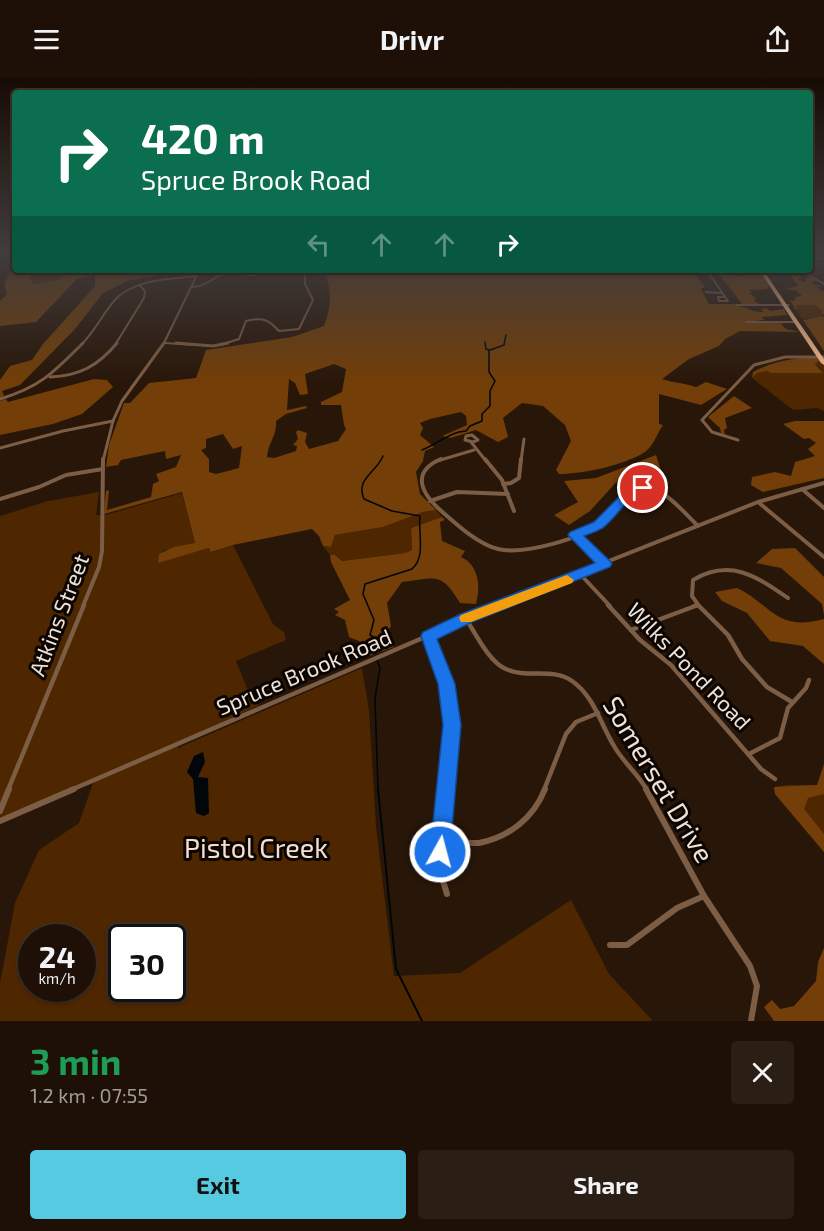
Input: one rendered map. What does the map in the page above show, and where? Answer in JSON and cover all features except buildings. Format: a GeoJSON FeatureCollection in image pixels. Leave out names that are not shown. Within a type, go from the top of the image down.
{"type":"FeatureCollection","features":[{"type":"Feature","properties":{"kind":"highway"},"geometry":{"type":"LineString","coordinates":[[781,296],[822,356],[824,363]]}},
{"type":"Feature","properties":{"kind":"highway"},"geometry":{"type":"LineString","coordinates":[[787,305],[822,356]]}},
{"type":"Feature","properties":{"kind":"street"},"geometry":{"type":"LineString","coordinates":[[0,399],[31,389],[49,377],[94,332],[118,296]]}},
{"type":"Feature","properties":{"kind":"street"},"geometry":{"type":"LineString","coordinates":[[49,377],[77,375],[98,364],[124,335],[144,296]]}},
{"type":"Feature","properties":{"kind":"street","name":"Atkins Street"},"geometry":{"type":"LineString","coordinates":[[0,811],[99,567],[102,551],[103,456],[113,421],[122,401],[165,343],[188,296]]}},
{"type":"Feature","properties":{"kind":"street"},"geometry":{"type":"LineString","coordinates":[[165,343],[214,346],[229,344],[239,339],[246,321],[257,318],[269,320],[279,331],[299,329],[313,300],[311,296]]}},
{"type":"Feature","properties":{"kind":"street"},"geometry":{"type":"LineString","coordinates":[[736,305],[787,305]]}},
{"type":"Feature","properties":{"kind":"street"},"geometry":{"type":"LineString","coordinates":[[746,322],[796,321]]}},
{"type":"Feature","properties":{"kind":"street"},"geometry":{"type":"LineString","coordinates":[[738,440],[711,431],[705,427],[702,420],[729,394],[746,371],[771,359],[822,356]]}},
{"type":"Feature","properties":{"kind":"street"},"geometry":{"type":"LineString","coordinates":[[0,448],[69,429],[113,421]]}},
{"type":"Feature","properties":{"kind":"street"},"geometry":{"type":"LineString","coordinates":[[503,484],[511,483],[519,478],[524,440]]}},
{"type":"Feature","properties":{"kind":"street"},"geometry":{"type":"LineString","coordinates":[[471,442],[474,450],[489,462],[503,484],[514,511]]}},
{"type":"Feature","properties":{"kind":"street"},"geometry":{"type":"LineString","coordinates":[[474,450],[446,457],[429,465],[421,475],[422,485],[429,501],[497,549],[516,550],[574,535],[599,525],[627,495],[633,490],[643,488],[654,489],[661,493],[698,526]]}},
{"type":"Feature","properties":{"kind":"street"},"geometry":{"type":"LineString","coordinates":[[0,499],[39,487],[66,474],[103,468]]}},
{"type":"Feature","properties":{"kind":"street","name":"Spruce Brook Road"},"geometry":{"type":"LineString","coordinates":[[0,821],[466,618],[758,502],[824,483]]}},
{"type":"Feature","properties":{"kind":"street"},"geometry":{"type":"LineString","coordinates":[[801,489],[824,508]]}},
{"type":"Feature","properties":{"kind":"street"},"geometry":{"type":"LineString","coordinates":[[429,501],[457,492],[508,494]]}},
{"type":"Feature","properties":{"kind":"street"},"geometry":{"type":"LineString","coordinates":[[758,502],[824,557]]}},
{"type":"Feature","properties":{"kind":"street"},"geometry":{"type":"LineString","coordinates":[[574,535],[605,564]]}},
{"type":"Feature","properties":{"kind":"street"},"geometry":{"type":"LineString","coordinates":[[788,598],[747,572],[720,568],[708,571],[693,580],[692,596],[698,605],[728,635],[742,659],[767,687],[792,702]]}},
{"type":"Feature","properties":{"kind":"street","name":"Wilks Pond Road"},"geometry":{"type":"LineString","coordinates":[[580,574],[631,630],[671,665],[761,769],[775,780]]}},
{"type":"Feature","properties":{"kind":"street"},"geometry":{"type":"LineString","coordinates":[[631,630],[698,605]]}},
{"type":"Feature","properties":{"kind":"street","name":"Somerset Drive"},"geometry":{"type":"LineString","coordinates":[[466,618],[492,657],[505,669],[531,673],[557,673],[574,682],[598,713],[614,747],[643,783],[704,896],[750,966],[757,986],[751,1021]]}},
{"type":"Feature","properties":{"kind":"street"},"geometry":{"type":"LineString","coordinates":[[429,636],[447,684],[452,725],[438,865],[447,894]]}},
{"type":"Feature","properties":{"kind":"street"},"geometry":{"type":"LineString","coordinates":[[749,754],[780,738],[783,717],[792,702],[804,691],[809,680]]}},
{"type":"Feature","properties":{"kind":"street"},"geometry":{"type":"LineString","coordinates":[[442,839],[478,843],[505,834],[522,823],[538,806],[566,734],[576,722],[598,713]]}},
{"type":"Feature","properties":{"kind":"street"},"geometry":{"type":"LineString","coordinates":[[610,945],[627,945],[676,908],[704,896]]}},
{"type":"Feature","properties":{"kind":"green space"},"geometry":{"type":"Polygon","coordinates":[[[796,305],[814,305],[824,312],[822,312],[823,318],[803,320],[795,309],[796,305]]]}},
{"type":"Feature","properties":{"kind":"green space"},"geometry":{"type":"Polygon","coordinates":[[[820,360],[824,365],[824,411],[817,408],[793,410],[752,378],[757,373],[767,371],[771,373],[822,373],[815,364],[820,360]]]}},
{"type":"Feature","properties":{"kind":"green space","name":"Pistol Creek"},"geometry":{"type":"Polygon","coordinates":[[[99,492],[96,515],[105,515],[182,493],[195,543],[163,551],[158,562],[210,548],[212,552],[233,545],[273,624],[284,632],[286,640],[236,661],[253,703],[260,705],[178,743],[178,748],[362,668],[369,710],[376,826],[394,976],[460,973],[571,900],[609,974],[653,1021],[0,1021],[0,983],[15,903],[39,850],[79,823],[93,783],[0,818],[0,516],[48,501],[99,492]]]}},
{"type":"Feature","properties":{"kind":"green space"},"geometry":{"type":"Polygon","coordinates":[[[436,510],[442,517],[411,528],[412,550],[405,553],[342,561],[335,555],[330,555],[323,546],[331,547],[335,535],[383,527],[423,512],[436,510]]]}},
{"type":"Feature","properties":{"kind":"green space"},"geometry":{"type":"Polygon","coordinates":[[[824,785],[824,852],[775,794],[774,787],[824,785]]]}},
{"type":"Feature","properties":{"kind":"shaded area"},"geometry":{"type":"Polygon","coordinates":[[[5,296],[61,296],[36,322],[0,326],[0,301],[5,296]]]}},
{"type":"Feature","properties":{"kind":"shaded area"},"geometry":{"type":"Polygon","coordinates":[[[86,296],[101,296],[75,329],[20,385],[2,391],[4,396],[0,398],[0,380],[10,366],[32,360],[43,344],[86,296]]]}},
{"type":"Feature","properties":{"kind":"shaded area"},"geometry":{"type":"Polygon","coordinates":[[[329,296],[705,296],[709,304],[742,304],[736,296],[753,296],[759,304],[737,306],[759,312],[763,312],[761,309],[766,308],[771,311],[784,309],[787,315],[761,317],[765,320],[744,322],[784,323],[781,324],[786,329],[800,332],[740,331],[725,339],[719,346],[689,359],[662,379],[696,387],[706,382],[727,389],[701,405],[659,394],[659,424],[663,425],[653,443],[637,457],[615,465],[559,474],[556,470],[571,441],[565,425],[543,406],[522,403],[503,418],[508,437],[498,442],[476,430],[451,438],[442,436],[467,425],[466,416],[461,412],[420,423],[423,428],[420,435],[434,447],[425,451],[423,461],[416,472],[420,494],[436,510],[423,512],[383,527],[335,535],[331,547],[323,546],[319,536],[312,529],[233,545],[211,552],[209,548],[158,563],[159,554],[174,547],[195,543],[182,492],[104,514],[106,491],[109,490],[107,510],[151,497],[153,484],[159,481],[156,474],[176,467],[181,455],[166,459],[165,451],[121,460],[118,465],[106,467],[109,445],[124,403],[130,403],[149,383],[196,378],[206,350],[292,337],[324,326],[329,296]],[[334,364],[305,374],[308,394],[300,395],[295,383],[289,379],[287,410],[306,406],[307,408],[286,414],[276,421],[267,457],[274,458],[296,451],[297,446],[293,445],[298,439],[296,432],[298,430],[307,433],[305,442],[309,449],[338,441],[346,429],[341,405],[321,405],[321,402],[342,392],[346,369],[334,364]],[[223,434],[206,439],[206,448],[201,450],[209,459],[209,472],[216,474],[239,468],[242,446],[233,449],[223,434]]]}},
{"type":"Feature","properties":{"kind":"shaded area"},"geometry":{"type":"Polygon","coordinates":[[[824,296],[824,315],[821,312],[823,311],[814,305],[797,305],[795,309],[790,300],[795,301],[795,297],[824,296]]]}},
{"type":"Feature","properties":{"kind":"shaded area"},"geometry":{"type":"Polygon","coordinates":[[[824,316],[824,351],[803,320],[824,316]]]}},
{"type":"Feature","properties":{"kind":"shaded area"},"geometry":{"type":"Polygon","coordinates":[[[816,358],[820,360],[815,364],[823,373],[771,373],[767,371],[757,373],[752,378],[753,372],[776,363],[816,358]]]}},
{"type":"Feature","properties":{"kind":"shaded area"},"geometry":{"type":"Polygon","coordinates":[[[94,379],[107,380],[113,387],[82,414],[53,424],[0,435],[0,401],[6,399],[8,402],[94,379]]]}},
{"type":"Feature","properties":{"kind":"shaded area"},"geometry":{"type":"Polygon","coordinates":[[[734,396],[752,408],[725,418],[727,428],[724,430],[725,434],[721,433],[720,428],[708,417],[734,396]]]}},
{"type":"Feature","properties":{"kind":"shaded area"},"geometry":{"type":"Polygon","coordinates":[[[795,421],[824,421],[824,478],[763,492],[751,485],[752,477],[775,472],[791,476],[795,462],[815,456],[808,449],[816,443],[809,438],[804,439],[783,424],[795,421]]]}},
{"type":"Feature","properties":{"kind":"shaded area"},"geometry":{"type":"Polygon","coordinates":[[[656,455],[661,471],[633,473],[620,478],[590,511],[569,525],[554,515],[578,502],[564,481],[596,478],[656,455]]]}},
{"type":"Feature","properties":{"kind":"shaded area"},"geometry":{"type":"Polygon","coordinates":[[[442,517],[445,520],[440,522],[442,541],[465,551],[461,557],[472,565],[475,571],[478,584],[476,604],[460,603],[447,585],[436,579],[402,582],[387,603],[391,626],[389,630],[394,647],[366,657],[359,641],[349,637],[345,620],[335,615],[339,612],[334,609],[350,600],[331,562],[330,555],[335,555],[342,561],[405,553],[412,550],[411,528],[442,517]]]}},
{"type":"Feature","properties":{"kind":"shaded area"},"geometry":{"type":"Polygon","coordinates":[[[795,548],[824,577],[824,615],[822,604],[781,568],[756,563],[772,549],[795,548]]]}},
{"type":"Feature","properties":{"kind":"shaded area"},"geometry":{"type":"Polygon","coordinates":[[[737,588],[785,619],[808,622],[824,619],[824,664],[803,646],[770,641],[747,613],[722,601],[715,592],[737,588]]]}},
{"type":"Feature","properties":{"kind":"shaded area"},"geometry":{"type":"Polygon","coordinates":[[[203,752],[205,762],[198,777],[208,778],[209,813],[204,816],[196,813],[193,779],[187,772],[194,756],[203,752]]]}},
{"type":"Feature","properties":{"kind":"shaded area"},"geometry":{"type":"Polygon","coordinates":[[[824,764],[824,794],[808,798],[804,809],[824,834],[824,852],[775,794],[774,787],[817,785],[824,764]]]}},
{"type":"Feature","properties":{"kind":"shaded area"},"geometry":{"type":"Polygon","coordinates":[[[824,948],[824,1021],[774,1021],[764,1007],[772,1000],[780,1009],[794,1006],[816,981],[818,962],[824,948]]]}},
{"type":"Feature","properties":{"kind":"waterway"},"geometry":{"type":"LineString","coordinates":[[490,350],[504,345],[506,335]]}},
{"type":"Feature","properties":{"kind":"waterway"},"geometry":{"type":"LineString","coordinates":[[422,450],[454,434],[466,431],[470,426],[482,421],[482,414],[490,406],[490,391],[495,381],[489,372],[489,350],[486,349],[485,342]]}},
{"type":"Feature","properties":{"kind":"waterway"},"geometry":{"type":"LineString","coordinates":[[374,653],[377,639],[370,635],[374,620],[363,594],[365,584],[412,569],[419,558],[421,545],[420,516],[392,511],[364,499],[362,492],[364,481],[383,456]]}},
{"type":"Feature","properties":{"kind":"waterway"},"geometry":{"type":"LineString","coordinates":[[377,660],[380,668],[375,698],[378,790]]}},
{"type":"Feature","properties":{"kind":"waterway"},"geometry":{"type":"LineString","coordinates":[[378,789],[396,969],[422,1021]]}},
{"type":"Feature","properties":{"kind":"slow traffic"},"geometry":{"type":"LineString","coordinates":[[466,618],[567,580]]}},
{"type":"Feature","properties":{"kind":"route"},"geometry":{"type":"LineString","coordinates":[[440,852],[452,725],[447,684],[429,636],[466,618],[605,564],[574,535],[599,525],[627,495],[633,490],[643,488]]}}]}
